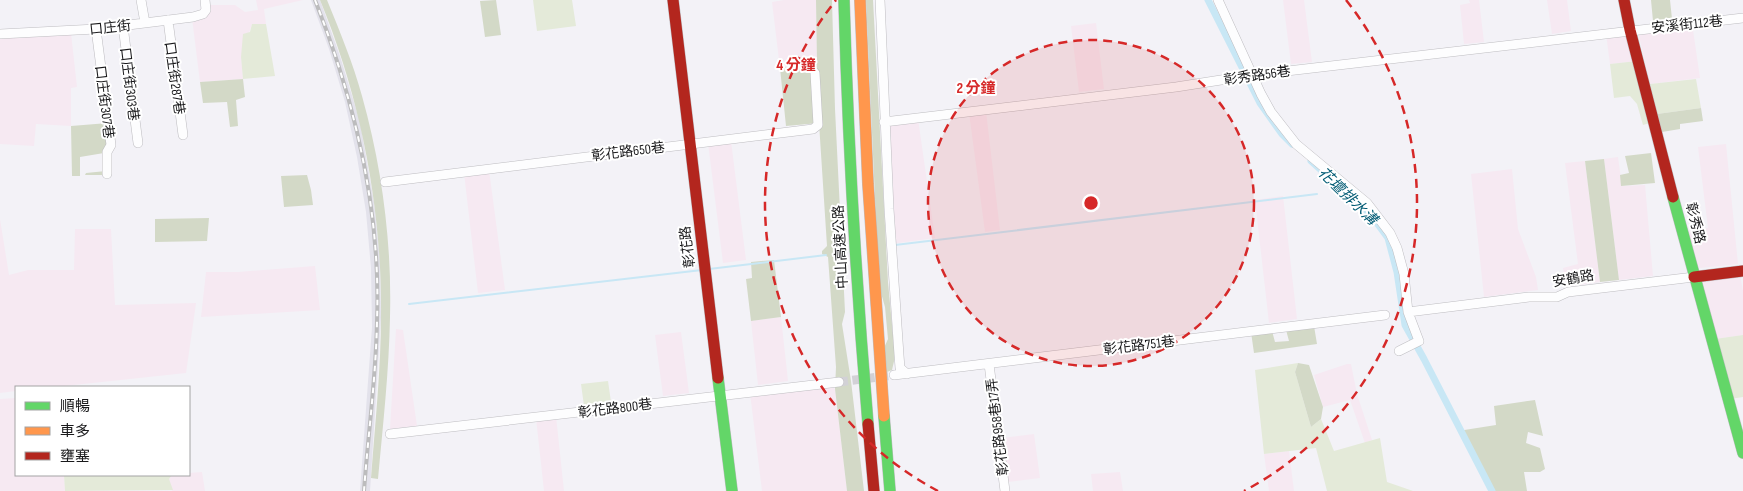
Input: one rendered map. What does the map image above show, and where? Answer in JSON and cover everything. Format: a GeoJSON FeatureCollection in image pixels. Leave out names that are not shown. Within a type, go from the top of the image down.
{"type":"FeatureCollection","features":[{"type":"Feature","properties":{"kind":"main road","name":"彰花路"},"geometry":{"type":"LineString","coordinates":[[673,0],[732,491]]}},
{"type":"Feature","properties":{"kind":"main road","name":"中山高速公路"},"geometry":{"type":"LineString","coordinates":[[844,0],[857,289],[874,491]]}},
{"type":"Feature","properties":{"kind":"main road"},"geometry":{"type":"LineString","coordinates":[[860,0],[869,208],[890,491]]}},
{"type":"Feature","properties":{"kind":"main road","name":"彰秀路"},"geometry":{"type":"LineString","coordinates":[[1624,0],[1630,30],[1694,277],[1743,453]]}},
{"type":"Feature","properties":{"kind":"main road","name":"安鶴路"},"geometry":{"type":"LineString","coordinates":[[1694,277],[1743,271]]}},
{"type":"Feature","properties":{"kind":"street"},"geometry":{"type":"LineString","coordinates":[[141,0],[145,23]]}},
{"type":"Feature","properties":{"kind":"street","name":"口庄街"},"geometry":{"type":"LineString","coordinates":[[0,34],[96,29],[168,20],[203,14],[206,10],[205,0]]}},
{"type":"Feature","properties":{"kind":"street"},"geometry":{"type":"LineString","coordinates":[[880,0],[884,122],[900,368],[907,374]]}},
{"type":"Feature","properties":{"kind":"street"},"geometry":{"type":"LineString","coordinates":[[1218,0],[1272,112],[1296,144],[1366,203],[1390,233],[1397,248],[1404,274],[1408,312],[1419,341],[1399,351]]}},
{"type":"Feature","properties":{"kind":"street","name":"安溪街112巷"},"geometry":{"type":"LineString","coordinates":[[1630,30],[1743,18]]}},
{"type":"Feature","properties":{"kind":"street","name":"口庄街287巷"},"geometry":{"type":"LineString","coordinates":[[168,20],[183,135]]}},
{"type":"Feature","properties":{"kind":"street","name":"口庄街303巷"},"geometry":{"type":"LineString","coordinates":[[123,26],[138,143]]}},
{"type":"Feature","properties":{"kind":"street","name":"口庄街307巷"},"geometry":{"type":"LineString","coordinates":[[96,29],[111,145],[107,152],[107,174]]}},
{"type":"Feature","properties":{"kind":"street","name":"彰秀路56巷"},"geometry":{"type":"LineString","coordinates":[[884,122],[1630,30]]}},
{"type":"Feature","properties":{"kind":"street","name":"彰花路650巷"},"geometry":{"type":"LineString","coordinates":[[385,182],[814,129],[818,125],[815,73]]}},
{"type":"Feature","properties":{"kind":"street","name":"安鶴路"},"geometry":{"type":"LineString","coordinates":[[1408,312],[1529,297],[1556,297],[1568,292],[1694,277]]}},
{"type":"Feature","properties":{"kind":"street","name":"彰花路751巷"},"geometry":{"type":"LineString","coordinates":[[894,375],[1385,315]]}},
{"type":"Feature","properties":{"kind":"street","name":"彰花路958巷17弄"},"geometry":{"type":"LineString","coordinates":[[989,364],[1005,491]]}},
{"type":"Feature","properties":{"kind":"street","name":"彰花路800巷"},"geometry":{"type":"LineString","coordinates":[[390,434],[840,382]]}},
{"type":"Feature","properties":{"kind":"shaded area"},"geometry":{"type":"Polygon","coordinates":[[[256,0],[303,0],[264,9],[266,24],[252,24],[241,57],[243,79],[200,82],[192,18],[208,5],[235,5],[245,12],[258,10],[256,0]]]}},
{"type":"Feature","properties":{"kind":"shaded area"},"geometry":{"type":"Polygon","coordinates":[[[311,0],[320,0],[340,56],[360,122],[374,202],[380,259],[381,317],[370,491],[360,491],[372,327],[371,268],[366,212],[345,102],[329,49],[311,0]]]}},
{"type":"Feature","properties":{"kind":"shaded area"},"geometry":{"type":"Polygon","coordinates":[[[816,0],[817,64],[780,68],[772,2],[816,0]]]}},
{"type":"Feature","properties":{"kind":"shaded area"},"geometry":{"type":"Polygon","coordinates":[[[1283,0],[1304,0],[1312,62],[1291,64],[1283,0]]]}},
{"type":"Feature","properties":{"kind":"shaded area"},"geometry":{"type":"Polygon","coordinates":[[[1469,0],[1479,0],[1484,42],[1464,44],[1460,5],[1470,3],[1469,0]]]}},
{"type":"Feature","properties":{"kind":"shaded area"},"geometry":{"type":"Polygon","coordinates":[[[1547,0],[1567,0],[1571,31],[1552,34],[1547,0]]]}},
{"type":"Feature","properties":{"kind":"shaded area"},"geometry":{"type":"Polygon","coordinates":[[[1096,23],[1104,89],[1079,92],[1071,26],[1096,23]]]}},
{"type":"Feature","properties":{"kind":"shaded area"},"geometry":{"type":"Polygon","coordinates":[[[1692,23],[1700,78],[1650,84],[1638,32],[1692,23]]]}},
{"type":"Feature","properties":{"kind":"shaded area"},"geometry":{"type":"Polygon","coordinates":[[[1629,31],[1637,61],[1610,64],[1606,34],[1629,31]]]}},
{"type":"Feature","properties":{"kind":"shaded area"},"geometry":{"type":"Polygon","coordinates":[[[71,33],[77,87],[71,88],[71,126],[36,124],[34,146],[0,144],[0,35],[71,33]]]}},
{"type":"Feature","properties":{"kind":"shaded area"},"geometry":{"type":"Polygon","coordinates":[[[986,111],[1000,230],[985,232],[969,113],[986,111]]]}},
{"type":"Feature","properties":{"kind":"shaded area"},"geometry":{"type":"Polygon","coordinates":[[[918,119],[935,238],[891,244],[886,124],[918,119]]]}},
{"type":"Feature","properties":{"kind":"shaded area"},"geometry":{"type":"Polygon","coordinates":[[[731,141],[746,260],[723,263],[708,143],[731,141]]]}},
{"type":"Feature","properties":{"kind":"shaded area"},"geometry":{"type":"Polygon","coordinates":[[[1726,144],[1738,264],[1700,268],[1698,267],[1688,231],[1708,228],[1698,147],[1726,144]]]}},
{"type":"Feature","properties":{"kind":"shaded area"},"geometry":{"type":"Polygon","coordinates":[[[1618,157],[1622,186],[1645,185],[1653,276],[1619,280],[1604,159],[1618,157]]]}},
{"type":"Feature","properties":{"kind":"shaded area"},"geometry":{"type":"Polygon","coordinates":[[[1585,161],[1600,282],[1566,287],[1563,268],[1578,264],[1565,163],[1585,161]]]}},
{"type":"Feature","properties":{"kind":"shaded area"},"geometry":{"type":"Polygon","coordinates":[[[1512,169],[1518,229],[1536,277],[1538,290],[1484,297],[1471,174],[1512,169]]]}},
{"type":"Feature","properties":{"kind":"shaded area"},"geometry":{"type":"Polygon","coordinates":[[[489,170],[505,290],[478,293],[464,173],[489,170]]]}},
{"type":"Feature","properties":{"kind":"shaded area"},"geometry":{"type":"Polygon","coordinates":[[[1283,196],[1297,319],[1269,323],[1255,200],[1283,196]]]}},
{"type":"Feature","properties":{"kind":"shaded area"},"geometry":{"type":"Polygon","coordinates":[[[0,219],[9,275],[28,270],[74,270],[75,229],[111,229],[115,305],[196,303],[186,373],[64,386],[15,386],[15,391],[0,393],[0,219]]]}},
{"type":"Feature","properties":{"kind":"shaded area"},"geometry":{"type":"Polygon","coordinates":[[[315,266],[320,310],[201,317],[206,272],[238,272],[315,266]]]}},
{"type":"Feature","properties":{"kind":"shaded area"},"geometry":{"type":"Polygon","coordinates":[[[1740,274],[1743,291],[1743,335],[1715,339],[1702,284],[1704,281],[1740,274]]]}},
{"type":"Feature","properties":{"kind":"shaded area"},"geometry":{"type":"Polygon","coordinates":[[[781,317],[788,381],[758,385],[751,321],[781,317]]]}},
{"type":"Feature","properties":{"kind":"shaded area"},"geometry":{"type":"Polygon","coordinates":[[[396,329],[403,330],[417,426],[390,429],[396,329]]]}},
{"type":"Feature","properties":{"kind":"shaded area"},"geometry":{"type":"Polygon","coordinates":[[[681,332],[689,393],[663,396],[655,335],[681,332]]]}},
{"type":"Feature","properties":{"kind":"shaded area"},"geometry":{"type":"Polygon","coordinates":[[[1351,364],[1357,394],[1372,440],[1365,443],[1350,400],[1323,407],[1314,375],[1351,364]]]}},
{"type":"Feature","properties":{"kind":"shaded area"},"geometry":{"type":"Polygon","coordinates":[[[826,384],[835,389],[847,491],[762,491],[750,393],[826,384]]]}},
{"type":"Feature","properties":{"kind":"shaded area"},"geometry":{"type":"Polygon","coordinates":[[[15,398],[15,476],[64,476],[65,491],[0,491],[0,399],[15,398]]]}},
{"type":"Feature","properties":{"kind":"shaded area"},"geometry":{"type":"Polygon","coordinates":[[[556,416],[564,491],[544,491],[536,418],[556,416]]]}},
{"type":"Feature","properties":{"kind":"shaded area"},"geometry":{"type":"Polygon","coordinates":[[[1034,434],[1040,478],[1000,483],[994,439],[1034,434]]]}},
{"type":"Feature","properties":{"kind":"shaded area"},"geometry":{"type":"Polygon","coordinates":[[[1289,451],[1294,491],[1269,491],[1264,454],[1289,451]]]}},
{"type":"Feature","properties":{"kind":"shaded area"},"geometry":{"type":"Polygon","coordinates":[[[202,472],[205,491],[172,491],[169,479],[171,476],[190,476],[190,473],[202,472]]]}},
{"type":"Feature","properties":{"kind":"shaded area"},"geometry":{"type":"Polygon","coordinates":[[[1120,472],[1123,491],[1093,491],[1091,474],[1120,472]]]}},
{"type":"Feature","properties":{"kind":"green space"},"geometry":{"type":"Polygon","coordinates":[[[320,0],[327,0],[358,84],[375,150],[384,205],[389,261],[390,317],[387,378],[378,479],[371,478],[381,335],[378,235],[373,194],[358,115],[347,76],[320,0]]]}},
{"type":"Feature","properties":{"kind":"green space"},"geometry":{"type":"Polygon","coordinates":[[[496,0],[501,35],[485,37],[480,1],[496,0]]]}},
{"type":"Feature","properties":{"kind":"green space"},"geometry":{"type":"Polygon","coordinates":[[[533,0],[572,0],[576,26],[537,31],[533,0]]]}},
{"type":"Feature","properties":{"kind":"green space"},"geometry":{"type":"Polygon","coordinates":[[[816,0],[832,0],[835,109],[845,312],[842,324],[864,491],[847,491],[835,389],[836,367],[828,257],[822,254],[822,251],[827,246],[819,123],[786,126],[780,68],[817,64],[816,0]]]}},
{"type":"Feature","properties":{"kind":"green space"},"geometry":{"type":"Polygon","coordinates":[[[866,0],[873,0],[888,282],[895,357],[892,370],[887,372],[884,348],[888,339],[885,307],[879,286],[866,0]]]}},
{"type":"Feature","properties":{"kind":"green space"},"geometry":{"type":"Polygon","coordinates":[[[1651,0],[1670,0],[1672,19],[1653,21],[1651,0]]]}},
{"type":"Feature","properties":{"kind":"green space"},"geometry":{"type":"Polygon","coordinates":[[[252,24],[266,24],[275,76],[243,79],[241,57],[243,34],[250,32],[252,24]]]}},
{"type":"Feature","properties":{"kind":"green space"},"geometry":{"type":"Polygon","coordinates":[[[1637,61],[1653,122],[1643,125],[1637,104],[1630,96],[1614,98],[1610,64],[1637,61]]]}},
{"type":"Feature","properties":{"kind":"green space"},"geometry":{"type":"Polygon","coordinates":[[[243,79],[245,97],[236,100],[238,126],[230,127],[227,102],[203,103],[200,82],[243,79]]]}},
{"type":"Feature","properties":{"kind":"green space"},"geometry":{"type":"Polygon","coordinates":[[[1696,79],[1701,108],[1657,114],[1650,84],[1696,79]]]}},
{"type":"Feature","properties":{"kind":"green space"},"geometry":{"type":"Polygon","coordinates":[[[1701,108],[1703,121],[1680,124],[1680,129],[1662,132],[1657,114],[1701,108]]]}},
{"type":"Feature","properties":{"kind":"green space"},"geometry":{"type":"Polygon","coordinates":[[[108,123],[112,147],[112,175],[85,175],[86,173],[106,171],[104,153],[80,157],[80,176],[72,176],[71,126],[108,123]]]}},
{"type":"Feature","properties":{"kind":"green space"},"geometry":{"type":"Polygon","coordinates":[[[1651,153],[1655,183],[1621,186],[1620,175],[1629,173],[1625,156],[1651,153]]]}},
{"type":"Feature","properties":{"kind":"green space"},"geometry":{"type":"Polygon","coordinates":[[[1604,159],[1619,280],[1600,282],[1585,161],[1604,159]]]}},
{"type":"Feature","properties":{"kind":"green space"},"geometry":{"type":"Polygon","coordinates":[[[307,175],[313,205],[284,207],[281,176],[307,175]]]}},
{"type":"Feature","properties":{"kind":"green space"},"geometry":{"type":"Polygon","coordinates":[[[209,218],[207,241],[155,242],[155,219],[209,218]]]}},
{"type":"Feature","properties":{"kind":"green space"},"geometry":{"type":"Polygon","coordinates":[[[774,260],[781,317],[751,321],[746,279],[752,278],[751,262],[774,260]]]}},
{"type":"Feature","properties":{"kind":"green space"},"geometry":{"type":"Polygon","coordinates":[[[1314,326],[1317,344],[1254,353],[1251,332],[1272,331],[1275,342],[1289,341],[1286,330],[1314,326]]]}},
{"type":"Feature","properties":{"kind":"green space"},"geometry":{"type":"Polygon","coordinates":[[[1743,335],[1743,397],[1730,399],[1715,339],[1743,335]]]}},
{"type":"Feature","properties":{"kind":"green space"},"geometry":{"type":"Polygon","coordinates":[[[1298,363],[1295,372],[1311,427],[1321,419],[1334,451],[1380,438],[1387,482],[1413,491],[1327,491],[1316,448],[1264,454],[1255,370],[1298,363]]]}},
{"type":"Feature","properties":{"kind":"green space"},"geometry":{"type":"Polygon","coordinates":[[[1298,363],[1309,365],[1323,407],[1321,419],[1311,427],[1295,372],[1298,363]]]}},
{"type":"Feature","properties":{"kind":"green space"},"geometry":{"type":"Polygon","coordinates":[[[608,381],[611,402],[584,406],[581,384],[608,381]]]}},
{"type":"Feature","properties":{"kind":"green space"},"geometry":{"type":"Polygon","coordinates":[[[1535,400],[1543,436],[1528,432],[1526,443],[1540,448],[1545,469],[1540,472],[1524,472],[1527,491],[1490,491],[1458,431],[1496,425],[1494,406],[1535,400]]]}},
{"type":"Feature","properties":{"kind":"green space"},"geometry":{"type":"Polygon","coordinates":[[[64,476],[171,476],[169,479],[173,490],[65,491],[64,476]]]}},
{"type":"Feature","properties":{"kind":"waterway","name":"花壇排水溝"},"geometry":{"type":"LineString","coordinates":[[1208,0],[1260,103],[1282,134],[1292,144]]}},
{"type":"Feature","properties":{"kind":"waterway","name":"花壇排水溝"},"geometry":{"type":"LineString","coordinates":[[1311,161],[1371,215],[1388,238],[1397,272],[1405,325],[1492,491]]}},
{"type":"Feature","properties":{"kind":"waterway"},"geometry":{"type":"LineString","coordinates":[[895,245],[1317,194]]}},
{"type":"Feature","properties":{"kind":"waterway"},"geometry":{"type":"LineString","coordinates":[[709,269],[826,255]]}},
{"type":"Feature","properties":{"kind":"waterway"},"geometry":{"type":"LineString","coordinates":[[409,304],[702,270]]}},
{"type":"Feature","properties":{"kind":"tunnel"},"geometry":{"type":"LineString","coordinates":[[839,382],[894,375]]}},
{"type":"Feature","properties":{"kind":"railway"},"geometry":{"type":"LineString","coordinates":[[315,0],[342,77],[353,117],[370,198],[375,239],[377,321],[374,385],[364,491]]}},
{"type":"Feature","properties":{"kind":"traffic: fast"},"geometry":{"type":"LineString","coordinates":[[844,0],[853,212],[868,424]]}},
{"type":"Feature","properties":{"kind":"traffic: fast"},"geometry":{"type":"LineString","coordinates":[[1673,197],[1743,453]]}},
{"type":"Feature","properties":{"kind":"traffic: fast"},"geometry":{"type":"LineString","coordinates":[[718,378],[732,491]]}},
{"type":"Feature","properties":{"kind":"traffic: fast"},"geometry":{"type":"LineString","coordinates":[[884,416],[890,491]]}},
{"type":"Feature","properties":{"kind":"traffic: slow"},"geometry":{"type":"LineString","coordinates":[[860,0],[868,184],[884,416]]}},
{"type":"Feature","properties":{"kind":"traffic: jam"},"geometry":{"type":"LineString","coordinates":[[673,0],[718,378]]}},
{"type":"Feature","properties":{"kind":"traffic: jam"},"geometry":{"type":"LineString","coordinates":[[1624,0],[1673,197]]}},
{"type":"Feature","properties":{"kind":"traffic: jam"},"geometry":{"type":"LineString","coordinates":[[1694,277],[1743,271]]}},
{"type":"Feature","properties":{"kind":"traffic: jam"},"geometry":{"type":"LineString","coordinates":[[868,424],[874,491]]}}]}
